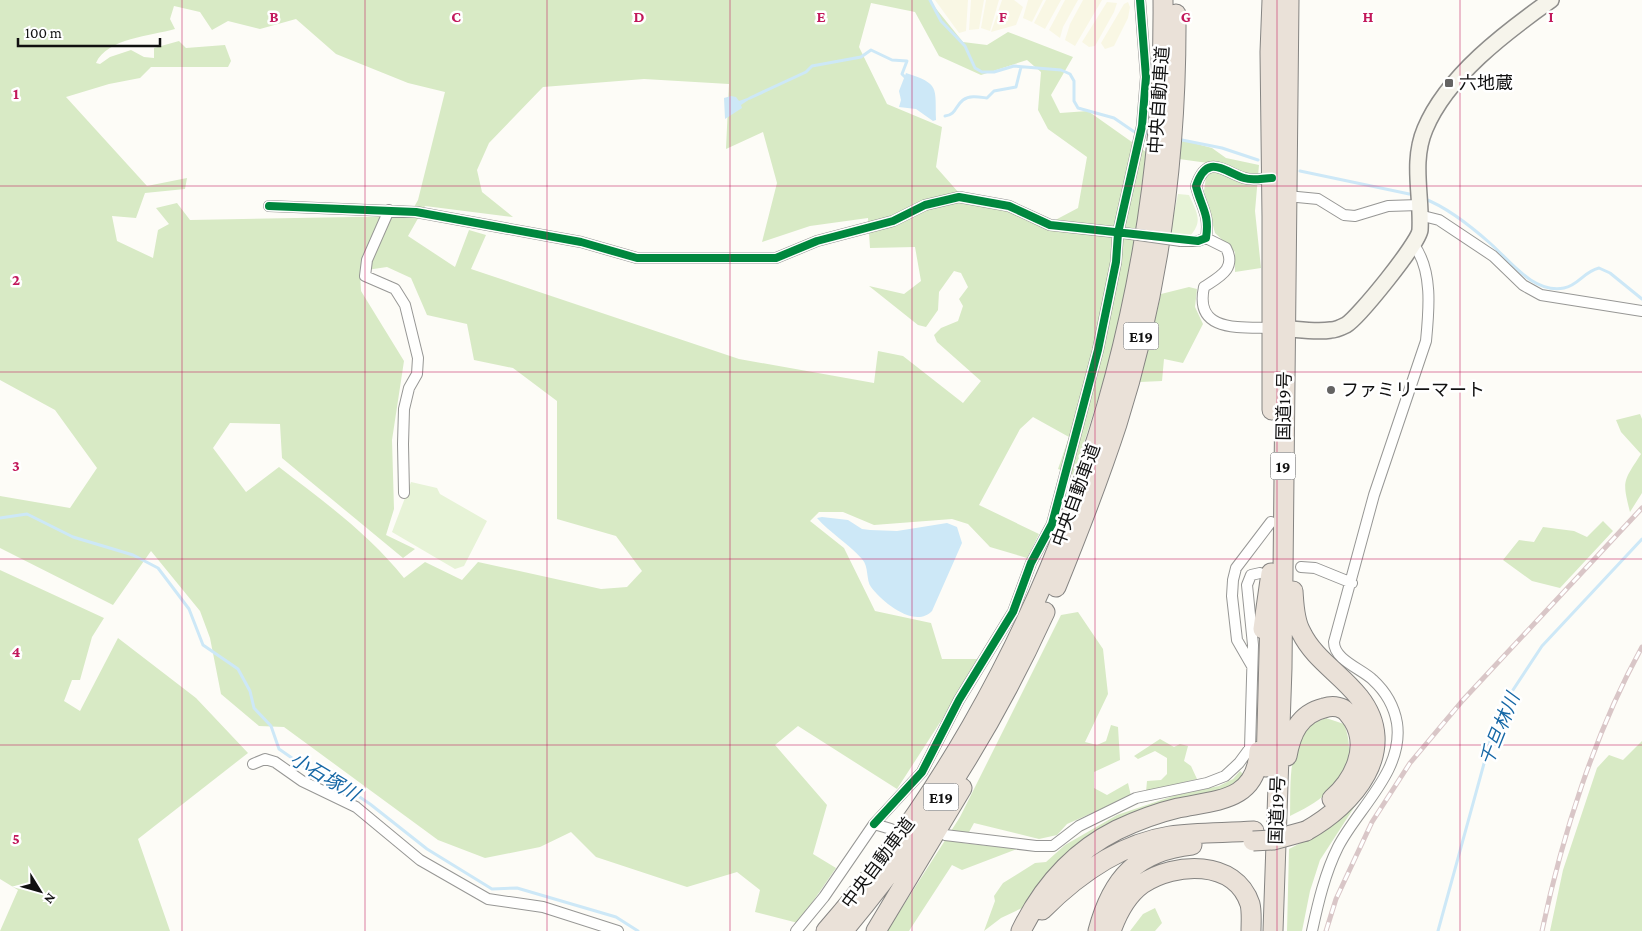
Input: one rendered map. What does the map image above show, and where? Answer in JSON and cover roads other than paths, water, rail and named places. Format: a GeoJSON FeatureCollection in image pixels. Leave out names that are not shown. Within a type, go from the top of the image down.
{"type":"FeatureCollection","features":[{"type":"Feature","properties":{"kind":"highway","name":"中央自動車道"},"geometry":{"type":"LineString","coordinates":[[826,931],[889,850],[966,734],[1025,624],[1077,497],[1116,375],[1132,311],[1154,170],[1160,100],[1163,0]]}},
{"type":"Feature","properties":{"kind":"highway","name":"中央自動車道"},"geometry":{"type":"LineString","coordinates":[[843,931],[902,856],[964,763],[1025,654],[1090,503],[1117,424],[1138,350],[1168,180],[1174,118],[1176,0]]}},
{"type":"Feature","properties":{"kind":"highway","name":"国道19号"},"geometry":{"type":"LineString","coordinates":[[1272,0],[1270,52],[1272,178],[1283,453],[1282,668],[1274,931]]}},
{"type":"Feature","properties":{"kind":"highway","name":"国道19号"},"geometry":{"type":"LineString","coordinates":[[1262,931],[1266,573],[1271,522],[1278,328],[1287,196],[1289,0]]}},
{"type":"Feature","properties":{"kind":"highway"},"geometry":{"type":"LineString","coordinates":[[1098,931],[1103,913],[1118,882],[1141,860],[1179,847],[1254,836],[1282,828],[1303,826],[1326,820],[1345,804],[1371,764],[1375,741],[1371,718],[1360,698],[1316,655],[1300,631],[1295,613],[1289,558],[1291,505],[1283,453]]}},
{"type":"Feature","properties":{"kind":"highway"},"geometry":{"type":"LineString","coordinates":[[1022,931],[1046,889],[1071,860],[1090,846],[1116,830],[1143,818],[1231,797],[1248,785],[1256,773],[1259,758],[1266,573]]}},
{"type":"Feature","properties":{"kind":"highway"},"geometry":{"type":"LineString","coordinates":[[876,931],[1000,720],[1025,654]]}},
{"type":"Feature","properties":{"kind":"highway"},"geometry":{"type":"LineString","coordinates":[[1274,931],[1280,904],[1285,771],[1290,739],[1298,724],[1311,712],[1331,706],[1342,709],[1358,728],[1361,748],[1358,764],[1339,793],[1303,826]]}},
{"type":"Feature","properties":{"kind":"highway"},"geometry":{"type":"LineString","coordinates":[[1022,931],[1066,887],[1101,861],[1124,850],[1171,836],[1254,836]]}},
{"type":"Feature","properties":{"kind":"highway"},"geometry":{"type":"LineString","coordinates":[[1111,931],[1127,899],[1141,885],[1158,875],[1179,869],[1201,868],[1223,874],[1240,887],[1250,905],[1251,931]]}},
{"type":"Feature","properties":{"kind":"street"},"geometry":{"type":"LineString","coordinates":[[796,931],[824,897],[874,824],[922,772],[959,700],[1014,612],[1031,563],[1052,524],[1098,350],[1146,104],[1146,77],[1140,0]]}},
{"type":"Feature","properties":{"kind":"street"},"geometry":{"type":"LineString","coordinates":[[269,206],[416,212],[581,242],[637,258],[776,258],[817,242],[893,221],[925,205],[959,197],[1009,206],[1050,225],[1181,241],[1198,241],[1206,238],[1226,248],[1230,260],[1225,273],[1204,287],[1201,299],[1204,312],[1215,323],[1225,326],[1332,330],[1347,325],[1414,245],[1420,231],[1419,146],[1425,128],[1444,98],[1486,50],[1551,0]]}},
{"type":"Feature","properties":{"kind":"street"},"geometry":{"type":"LineString","coordinates":[[1206,238],[1208,224],[1206,212],[1196,186],[1200,176],[1209,168],[1220,166],[1249,179],[1272,178]]}},
{"type":"Feature","properties":{"kind":"street"},"geometry":{"type":"LineString","coordinates":[[1287,196],[1318,199],[1344,215],[1355,216],[1388,206],[1419,203],[1439,220],[1493,256],[1523,285],[1541,294],[1642,311]]}},
{"type":"Feature","properties":{"kind":"street"},"geometry":{"type":"LineString","coordinates":[[389,210],[367,260],[365,276],[395,289],[405,305],[418,358],[417,374],[410,388],[404,409],[402,444],[404,493]]}},
{"type":"Feature","properties":{"kind":"street"},"geometry":{"type":"LineString","coordinates":[[1312,931],[1329,869],[1338,846],[1391,764],[1398,737],[1394,714],[1386,696],[1372,679],[1336,652],[1334,648],[1374,495],[1426,341],[1428,316],[1427,282],[1420,253],[1414,245]]}},
{"type":"Feature","properties":{"kind":"street"},"geometry":{"type":"LineString","coordinates":[[1252,667],[1237,640],[1233,580],[1236,568],[1271,522]]}},
{"type":"Feature","properties":{"kind":"street"},"geometry":{"type":"LineString","coordinates":[[1301,567],[1315,568],[1352,583]]}},
{"type":"Feature","properties":{"kind":"street"},"geometry":{"type":"LineString","coordinates":[[945,835],[1036,846],[1053,846],[1079,826],[1136,798],[1207,782],[1225,776],[1239,763],[1250,748],[1252,667],[1247,585],[1250,575],[1266,573]]}},
{"type":"Feature","properties":{"kind":"street"},"geometry":{"type":"LineString","coordinates":[[253,764],[265,759],[275,762],[297,778],[356,807],[420,860],[488,899],[543,907],[618,931]]}},
{"type":"Feature","properties":{"kind":"street"},"geometry":{"type":"LineString","coordinates":[[874,824],[891,829]]}},
{"type":"Feature","properties":{"kind":"water"},"geometry":{"type":"Polygon","coordinates":[[[906,73],[925,80],[933,88],[936,100],[936,120],[933,121],[916,109],[899,107],[901,100],[899,91],[906,73]]]}},
{"type":"Feature","properties":{"kind":"water"},"geometry":{"type":"Polygon","coordinates":[[[736,97],[739,101],[750,97],[750,99],[741,105],[742,108],[725,119],[724,98],[736,97]]]}},
{"type":"Feature","properties":{"kind":"water"},"geometry":{"type":"Polygon","coordinates":[[[817,518],[848,520],[862,529],[870,530],[897,531],[947,523],[957,527],[962,543],[932,611],[925,616],[908,615],[883,600],[869,584],[864,562],[857,553],[817,518]]]}},
{"type":"Feature","properties":{"kind":"waterway"},"geometry":{"type":"LineString","coordinates":[[930,0],[941,21],[965,46],[975,68],[982,72],[994,72],[1014,66],[1061,70],[1070,74],[1074,81],[1074,101],[1078,108],[1114,118],[1133,131],[1148,134]]}},
{"type":"Feature","properties":{"kind":"waterway"},"geometry":{"type":"LineString","coordinates":[[750,98],[806,72],[812,66],[861,57],[871,50],[892,60],[907,61],[902,74],[907,79]]}},
{"type":"Feature","properties":{"kind":"waterway"},"geometry":{"type":"LineString","coordinates":[[945,116],[951,114],[960,102],[966,98],[987,98],[994,91],[1016,87],[1021,67]]}},
{"type":"Feature","properties":{"kind":"waterway"},"geometry":{"type":"LineString","coordinates":[[1182,140],[1222,148],[1258,160]]}},
{"type":"Feature","properties":{"kind":"waterway"},"geometry":{"type":"LineString","coordinates":[[1300,171],[1414,195]]}},
{"type":"Feature","properties":{"kind":"waterway"},"geometry":{"type":"LineString","coordinates":[[1425,199],[1442,207],[1468,225],[1523,275],[1543,286],[1553,289],[1564,288],[1599,268],[1610,273],[1642,299]]}},
{"type":"Feature","properties":{"kind":"waterway","name":"小石塚川"},"geometry":{"type":"LineString","coordinates":[[0,518],[27,514],[73,537],[133,555],[158,568],[189,609],[203,645],[238,669],[250,691],[254,708],[271,726],[279,749],[315,774],[339,783],[370,804],[427,849],[492,889],[517,888],[616,917],[638,931]]}},
{"type":"Feature","properties":{"kind":"waterway","name":"千旦林川"},"geometry":{"type":"LineString","coordinates":[[1438,931],[1491,738],[1509,696],[1542,646],[1642,539]]}},
{"type":"Feature","properties":{"kind":"railway"},"geometry":{"type":"LineString","coordinates":[[1326,931],[1336,899],[1372,822],[1410,763],[1463,700],[1642,508]]}},
{"type":"Feature","properties":{"kind":"railway"},"geometry":{"type":"LineString","coordinates":[[1542,931],[1559,858],[1582,785],[1609,714],[1642,647]]}},
{"type":"Feature","properties":{"kind":"place","name":"六地蔵"},"geometry":{"type":"Point","coordinates":[1449,83]}},
{"type":"Feature","properties":{"kind":"place","name":"ファミリーマート"},"geometry":{"type":"Point","coordinates":[1331,390]}}]}
